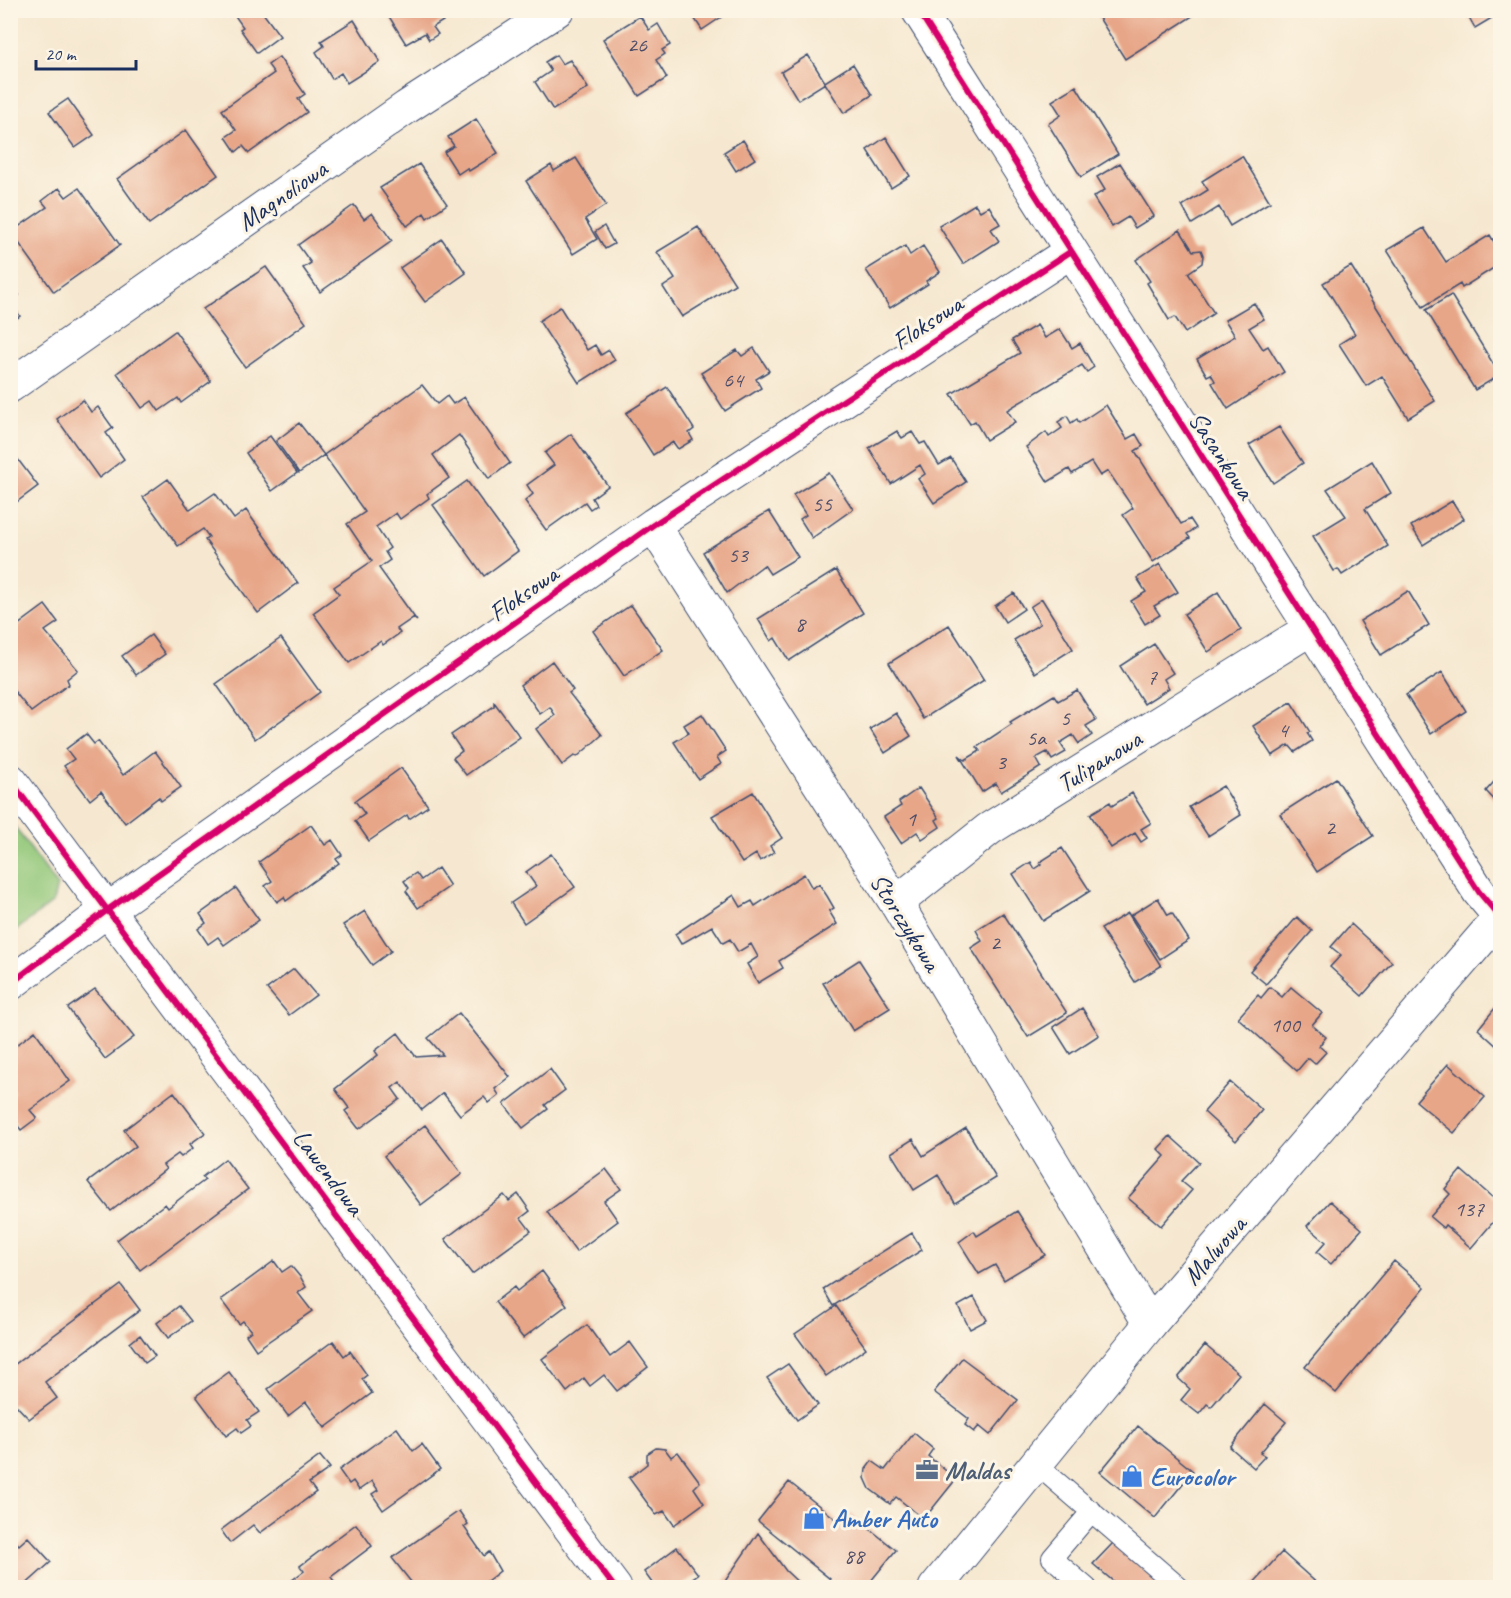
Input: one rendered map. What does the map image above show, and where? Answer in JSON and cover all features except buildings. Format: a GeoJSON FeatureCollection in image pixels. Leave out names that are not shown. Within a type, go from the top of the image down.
{"type":"FeatureCollection","features":[{"type":"Feature","properties":{"kind":"street","name":"Magnoliowa"},"geometry":{"type":"LineString","coordinates":[[10,386],[406,107],[557,10]]}},
{"type":"Feature","properties":{"kind":"street","name":"Sasankowa"},"geometry":{"type":"LineString","coordinates":[[918,10],[1310,629],[1479,892],[1500,917]]}},
{"type":"Feature","properties":{"kind":"street","name":"Floksowa"},"geometry":{"type":"LineString","coordinates":[[10,984],[106,911],[653,525],[1070,252]]}},
{"type":"Feature","properties":{"kind":"street","name":"Storczykowa"},"geometry":{"type":"LineString","coordinates":[[653,525],[896,903],[1150,1324]]}},
{"type":"Feature","properties":{"kind":"street","name":"Tulipanowa"},"geometry":{"type":"LineString","coordinates":[[896,903],[989,829],[1310,629]]}},
{"type":"Feature","properties":{"kind":"street","name":"Lawendowa"},"geometry":{"type":"LineString","coordinates":[[10,780],[615,1587]]}},
{"type":"Feature","properties":{"kind":"street","name":"Malwowa"},"geometry":{"type":"LineString","coordinates":[[935,1587],[1150,1324],[1500,917]]}},
{"type":"Feature","properties":{"kind":"lane"},"geometry":{"type":"LineString","coordinates":[[1036,1464],[1180,1587]]}},
{"type":"Feature","properties":{"kind":"lane"},"geometry":{"type":"LineString","coordinates":[[1087,1587],[1052,1557],[1092,1511]]}},
{"type":"Feature","properties":{"kind":"green space"},"geometry":{"type":"Polygon","coordinates":[[[11,822],[57,885],[53,902],[11,934],[11,822]]]}},
{"type":"Feature","properties":{"kind":"cycle path"},"geometry":{"type":"LineString","coordinates":[[918,10],[1479,892],[1500,917]]}},
{"type":"Feature","properties":{"kind":"cycle path"},"geometry":{"type":"LineString","coordinates":[[10,984],[106,911],[653,525],[1070,252]]}},
{"type":"Feature","properties":{"kind":"cycle path"},"geometry":{"type":"LineString","coordinates":[[10,780],[615,1588]]}},
{"type":"Feature","properties":{"kind":"place","name":"Maldas"},"geometry":{"type":"Point","coordinates":[927,1470]}},
{"type":"Feature","properties":{"kind":"place","name":"Eurocolor"},"geometry":{"type":"Point","coordinates":[1132,1476]}},
{"type":"Feature","properties":{"kind":"place","name":"Amber Auto"},"geometry":{"type":"Point","coordinates":[814,1518]}}]}
